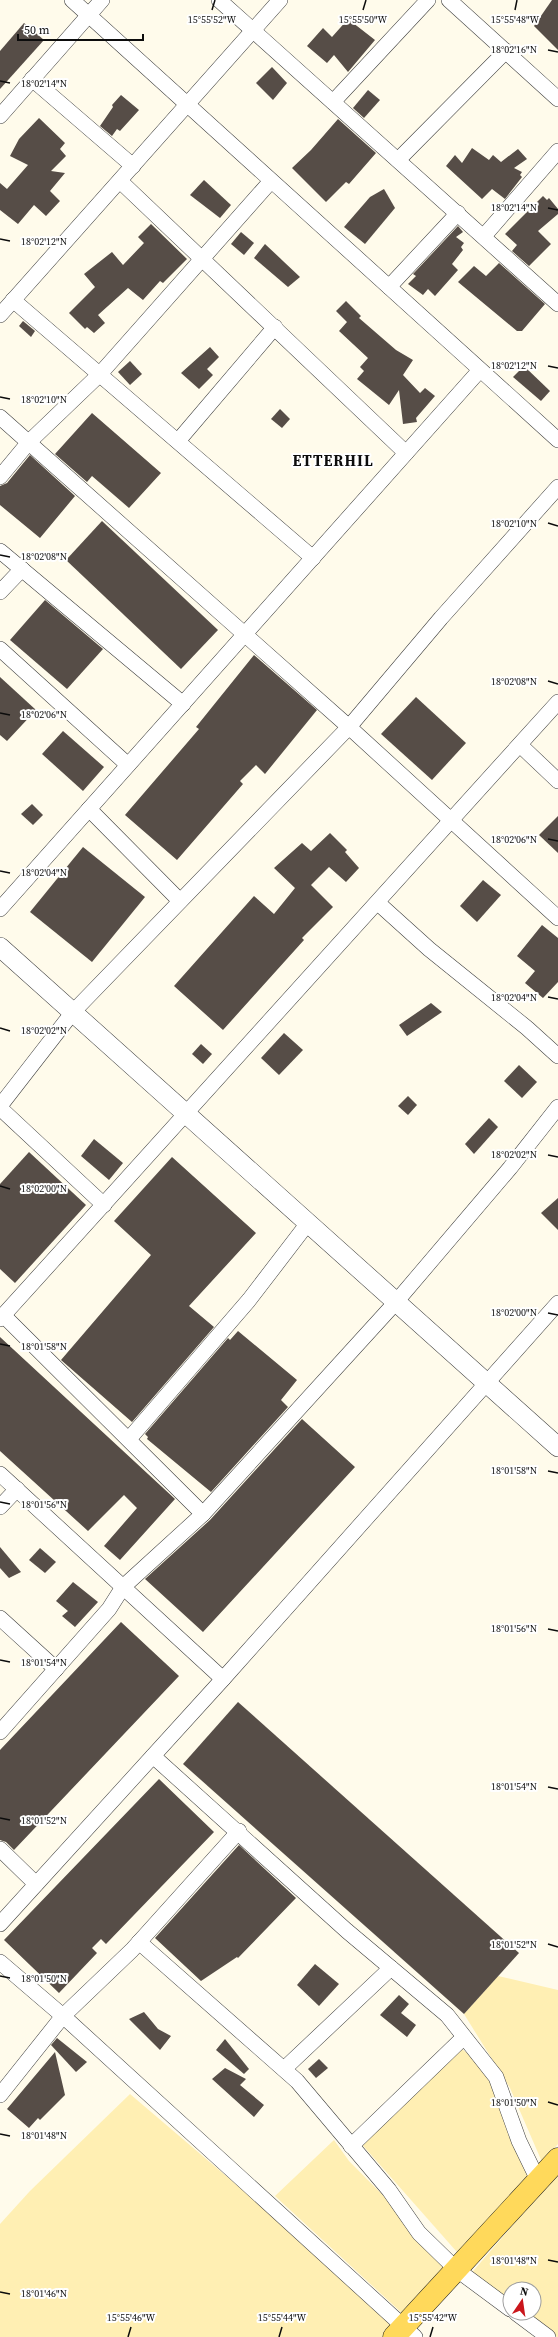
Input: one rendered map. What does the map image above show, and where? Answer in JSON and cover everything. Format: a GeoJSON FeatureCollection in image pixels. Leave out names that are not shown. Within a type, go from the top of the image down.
{"type":"FeatureCollection","features":[{"type":"Feature","properties":{"kind":"main road"},"geometry":{"type":"LineString","coordinates":[[404,2334],[456,2269],[558,2159]]}},
{"type":"Feature","properties":{"kind":"street"},"geometry":{"type":"LineString","coordinates":[[72,0],[558,440]]}},
{"type":"Feature","properties":{"kind":"street"},"geometry":{"type":"LineString","coordinates":[[0,116],[102,0]]}},
{"type":"Feature","properties":{"kind":"street"},"geometry":{"type":"LineString","coordinates":[[219,0],[484,236],[558,304]]}},
{"type":"Feature","properties":{"kind":"street"},"geometry":{"type":"LineString","coordinates":[[0,315],[280,0]]}},
{"type":"Feature","properties":{"kind":"street"},"geometry":{"type":"LineString","coordinates":[[333,102],[428,0]]}},
{"type":"Feature","properties":{"kind":"street"},"geometry":{"type":"LineString","coordinates":[[449,0],[558,99]]}},
{"type":"Feature","properties":{"kind":"street"},"geometry":{"type":"LineString","coordinates":[[398,160],[506,51]]}},
{"type":"Feature","properties":{"kind":"street"},"geometry":{"type":"LineString","coordinates":[[32,79],[133,166]]}},
{"type":"Feature","properties":{"kind":"street"},"geometry":{"type":"LineString","coordinates":[[484,236],[558,151]]}},
{"type":"Feature","properties":{"kind":"street"},"geometry":{"type":"LineString","coordinates":[[120,180],[406,453]]}},
{"type":"Feature","properties":{"kind":"street"},"geometry":{"type":"LineString","coordinates":[[0,477],[29,442],[100,374],[271,181]]}},
{"type":"Feature","properties":{"kind":"street"},"geometry":{"type":"LineString","coordinates":[[389,287],[458,213]]}},
{"type":"Feature","properties":{"kind":"street"},"geometry":{"type":"LineString","coordinates":[[13,300],[313,558]]}},
{"type":"Feature","properties":{"kind":"street"},"geometry":{"type":"LineString","coordinates":[[178,441],[275,327]]}},
{"type":"Feature","properties":{"kind":"street"},"geometry":{"type":"LineString","coordinates":[[0,909],[480,370]]}},
{"type":"Feature","properties":{"kind":"street"},"geometry":{"type":"LineString","coordinates":[[0,417],[349,727],[558,918]]}},
{"type":"Feature","properties":{"kind":"street"},"geometry":{"type":"LineString","coordinates":[[104,1205],[0,1107],[73,1012],[349,727],[441,618],[558,487]]}},
{"type":"Feature","properties":{"kind":"street"},"geometry":{"type":"LineString","coordinates":[[0,551],[183,704]]}},
{"type":"Feature","properties":{"kind":"street"},"geometry":{"type":"LineString","coordinates":[[0,592],[22,569]]}},
{"type":"Feature","properties":{"kind":"street"},"geometry":{"type":"LineString","coordinates":[[0,649],[128,765]]}},
{"type":"Feature","properties":{"kind":"street"},"geometry":{"type":"LineString","coordinates":[[203,1514],[129,1439],[2,1317],[378,903],[558,702]]}},
{"type":"Feature","properties":{"kind":"street"},"geometry":{"type":"LineString","coordinates":[[520,745],[558,781]]}},
{"type":"Feature","properties":{"kind":"street"},"geometry":{"type":"LineString","coordinates":[[89,809],[180,901]]}},
{"type":"Feature","properties":{"kind":"street"},"geometry":{"type":"LineString","coordinates":[[378,903],[428,949],[527,1028],[558,1056]]}},
{"type":"Feature","properties":{"kind":"street"},"geometry":{"type":"LineString","coordinates":[[0,947],[558,1447]]}},
{"type":"Feature","properties":{"kind":"street"},"geometry":{"type":"LineString","coordinates":[[0,1732],[109,1609],[123,1587],[203,1514],[396,1302],[510,1168],[558,1107]]}},
{"type":"Feature","properties":{"kind":"street"},"geometry":{"type":"LineString","coordinates":[[129,1439],[249,1300],[308,1223]]}},
{"type":"Feature","properties":{"kind":"street"},"geometry":{"type":"LineString","coordinates":[[0,1924],[223,1679],[488,1384],[558,1303]]}},
{"type":"Feature","properties":{"kind":"street"},"geometry":{"type":"LineString","coordinates":[[0,1474],[223,1679]]}},
{"type":"Feature","properties":{"kind":"street"},"geometry":{"type":"LineString","coordinates":[[0,1508],[17,1490]]}},
{"type":"Feature","properties":{"kind":"street"},"geometry":{"type":"LineString","coordinates":[[0,1618],[56,1669]]}},
{"type":"Feature","properties":{"kind":"street"},"geometry":{"type":"LineString","coordinates":[[153,1756],[391,1968],[447,2015],[496,2077],[519,2141],[538,2180]]}},
{"type":"Feature","properties":{"kind":"street"},"geometry":{"type":"LineString","coordinates":[[0,2095],[63,2016],[139,1942],[239,1832]]}},
{"type":"Feature","properties":{"kind":"street"},"geometry":{"type":"LineString","coordinates":[[0,1849],[36,1884]]}},
{"type":"Feature","properties":{"kind":"street"},"geometry":{"type":"LineString","coordinates":[[139,1942],[284,2069],[297,2082],[389,2190],[419,2234],[456,2269],[502,2303]]}},
{"type":"Feature","properties":{"kind":"street"},"geometry":{"type":"LineString","coordinates":[[0,1962],[63,2016],[404,2334]]}},
{"type":"Feature","properties":{"kind":"street"},"geometry":{"type":"LineString","coordinates":[[284,2069],[391,1968]]}},
{"type":"Feature","properties":{"kind":"street"},"geometry":{"type":"LineString","coordinates":[[352,2146],[464,2037]]}},
{"type":"Feature","properties":{"kind":"street"},"geometry":{"type":"LineString","coordinates":[[527,2321],[548,2337]]}},
{"type":"Feature","properties":{"kind":"sand"},"geometry":{"type":"Polygon","coordinates":[[[498,1976],[558,1990],[558,2144],[542,2162],[510,2088],[464,2014],[498,1976]]]}},
{"type":"Feature","properties":{"kind":"sand"},"geometry":{"type":"Polygon","coordinates":[[[456,2044],[496,2077],[538,2180],[464,2260],[358,2140],[456,2044]]]}},
{"type":"Feature","properties":{"kind":"sand"},"geometry":{"type":"Polygon","coordinates":[[[130,2094],[403,2327],[394,2337],[0,2337],[0,2224],[30,2191],[130,2094]]]}},
{"type":"Feature","properties":{"kind":"sand"},"geometry":{"type":"Polygon","coordinates":[[[334,2140],[349,2161],[456,2269],[403,2314],[275,2196],[334,2140]]]}},
{"type":"Feature","properties":{"kind":"sand"},"geometry":{"type":"Polygon","coordinates":[[[558,2173],[558,2337],[532,2321],[542,2321],[542,2281],[502,2281],[502,2300],[468,2277],[558,2173]]]}},
{"type":"Feature","properties":{"kind":"building"},"geometry":{"type":"Polygon","coordinates":[[[552,0],[558,0],[558,50],[534,26],[552,0]]]}},
{"type":"Feature","properties":{"kind":"building"},"geometry":{"type":"Polygon","coordinates":[[[348,19],[375,40],[348,72],[334,55],[327,63],[307,46],[323,28],[332,37],[348,19]]]}},
{"type":"Feature","properties":{"kind":"building"},"geometry":{"type":"Polygon","coordinates":[[[24,23],[44,40],[0,89],[0,51],[24,23]]]}},
{"type":"Feature","properties":{"kind":"building"},"geometry":{"type":"Polygon","coordinates":[[[272,67],[287,83],[273,100],[256,83],[272,67]]]}},
{"type":"Feature","properties":{"kind":"building"},"geometry":{"type":"Polygon","coordinates":[[[368,90],[380,100],[364,118],[353,108],[368,90]]]}},
{"type":"Feature","properties":{"kind":"building"},"geometry":{"type":"Polygon","coordinates":[[[121,95],[139,110],[120,131],[117,129],[112,136],[100,126],[113,107],[112,105],[121,95]]]}},
{"type":"Feature","properties":{"kind":"building"},"geometry":{"type":"Polygon","coordinates":[[[39,118],[65,143],[60,149],[66,156],[51,171],[65,173],[50,191],[60,201],[46,216],[34,205],[18,224],[0,210],[0,183],[7,189],[28,165],[10,156],[19,139],[39,118]]]}},
{"type":"Feature","properties":{"kind":"building"},"geometry":{"type":"Polygon","coordinates":[[[338,119],[376,153],[349,184],[346,182],[326,202],[292,168],[311,150],[338,119]]]}},
{"type":"Feature","properties":{"kind":"building"},"geometry":{"type":"Polygon","coordinates":[[[472,148],[489,160],[493,155],[501,162],[518,149],[527,159],[514,168],[522,172],[520,175],[522,177],[505,199],[492,189],[482,199],[446,166],[455,155],[462,163],[472,148]]]}},
{"type":"Feature","properties":{"kind":"building"},"geometry":{"type":"Polygon","coordinates":[[[204,180],[231,205],[220,218],[190,195],[204,180]]]}},
{"type":"Feature","properties":{"kind":"building"},"geometry":{"type":"Polygon","coordinates":[[[384,189],[395,208],[365,244],[344,227],[370,197],[384,189]]]}},
{"type":"Feature","properties":{"kind":"building"},"geometry":{"type":"Polygon","coordinates":[[[543,196],[547,200],[549,198],[558,209],[558,214],[538,231],[551,244],[529,266],[512,251],[517,245],[505,234],[543,196]]]}},
{"type":"Feature","properties":{"kind":"building"},"geometry":{"type":"Polygon","coordinates":[[[151,224],[187,259],[163,283],[160,281],[143,300],[128,288],[98,315],[105,323],[94,333],[87,327],[85,329],[69,313],[95,287],[84,274],[112,252],[123,265],[144,243],[138,237],[151,224]]]}},
{"type":"Feature","properties":{"kind":"building"},"geometry":{"type":"Polygon","coordinates":[[[458,226],[463,232],[456,237],[464,243],[461,247],[463,250],[452,264],[458,270],[435,296],[428,289],[423,295],[408,284],[416,276],[413,274],[458,226]]]}},
{"type":"Feature","properties":{"kind":"building"},"geometry":{"type":"Polygon","coordinates":[[[241,232],[254,243],[244,255],[231,244],[241,232]]]}},
{"type":"Feature","properties":{"kind":"building"},"geometry":{"type":"Polygon","coordinates":[[[265,244],[300,277],[288,287],[254,258],[265,244]]]}},
{"type":"Feature","properties":{"kind":"building"},"geometry":{"type":"Polygon","coordinates":[[[499,263],[545,304],[522,331],[517,331],[458,282],[474,266],[486,276],[499,263]]]}},
{"type":"Feature","properties":{"kind":"building"},"geometry":{"type":"Polygon","coordinates":[[[346,301],[361,316],[359,318],[396,350],[413,360],[403,375],[420,393],[425,388],[435,396],[416,418],[417,422],[403,424],[399,390],[389,405],[357,379],[364,371],[360,367],[368,358],[339,331],[347,322],[336,311],[346,301]]]}},
{"type":"Feature","properties":{"kind":"building"},"geometry":{"type":"Polygon","coordinates":[[[23,321],[35,331],[31,337],[19,326],[23,321]]]}},
{"type":"Feature","properties":{"kind":"building"},"geometry":{"type":"Polygon","coordinates":[[[210,347],[219,357],[207,369],[213,375],[199,389],[181,373],[210,347]]]}},
{"type":"Feature","properties":{"kind":"building"},"geometry":{"type":"Polygon","coordinates":[[[130,361],[142,374],[130,385],[118,372],[130,361]]]}},
{"type":"Feature","properties":{"kind":"building"},"geometry":{"type":"Polygon","coordinates":[[[524,366],[550,391],[541,401],[513,377],[524,366]]]}},
{"type":"Feature","properties":{"kind":"building"},"geometry":{"type":"Polygon","coordinates":[[[280,409],[290,419],[282,428],[271,419],[280,409]]]}},
{"type":"Feature","properties":{"kind":"building"},"geometry":{"type":"Polygon","coordinates":[[[92,413],[161,473],[129,508],[92,476],[87,482],[55,454],[92,413]]]}},
{"type":"Feature","properties":{"kind":"building"},"geometry":{"type":"Polygon","coordinates":[[[30,455],[75,496],[40,538],[0,505],[0,486],[7,483],[30,455]]]}},
{"type":"Feature","properties":{"kind":"building"},"geometry":{"type":"Polygon","coordinates":[[[102,521],[218,630],[181,669],[66,560],[102,521]]]}},
{"type":"Feature","properties":{"kind":"building"},"geometry":{"type":"Polygon","coordinates":[[[45,600],[103,649],[67,689],[10,640],[45,600]]]}},
{"type":"Feature","properties":{"kind":"building"},"geometry":{"type":"Polygon","coordinates":[[[254,655],[317,710],[265,774],[256,765],[240,781],[243,784],[177,860],[125,815],[199,729],[196,727],[254,655]]]}},
{"type":"Feature","properties":{"kind":"building"},"geometry":{"type":"Polygon","coordinates":[[[0,677],[36,710],[7,741],[0,735],[0,677]]]}},
{"type":"Feature","properties":{"kind":"building"},"geometry":{"type":"Polygon","coordinates":[[[416,697],[466,743],[432,780],[381,734],[416,697]]]}},
{"type":"Feature","properties":{"kind":"building"},"geometry":{"type":"Polygon","coordinates":[[[63,731],[104,767],[83,791],[42,754],[63,731]]]}},
{"type":"Feature","properties":{"kind":"building"},"geometry":{"type":"Polygon","coordinates":[[[32,804],[43,815],[33,825],[21,814],[32,804]]]}},
{"type":"Feature","properties":{"kind":"building"},"geometry":{"type":"Polygon","coordinates":[[[558,816],[558,853],[539,835],[558,816]]]}},
{"type":"Feature","properties":{"kind":"building"},"geometry":{"type":"Polygon","coordinates":[[[330,833],[347,850],[345,852],[359,868],[346,882],[329,867],[311,885],[333,907],[302,938],[304,940],[223,1030],[174,986],[254,896],[274,914],[295,888],[274,868],[302,843],[311,851],[330,833]]]}},
{"type":"Feature","properties":{"kind":"building"},"geometry":{"type":"Polygon","coordinates":[[[83,847],[145,897],[92,962],[30,912],[83,847]]]}},
{"type":"Feature","properties":{"kind":"building"},"geometry":{"type":"Polygon","coordinates":[[[483,880],[501,895],[477,922],[460,906],[483,880]]]}},
{"type":"Feature","properties":{"kind":"building"},"geometry":{"type":"Polygon","coordinates":[[[542,925],[558,938],[558,982],[543,998],[525,983],[535,971],[517,956],[542,925]]]}},
{"type":"Feature","properties":{"kind":"building"},"geometry":{"type":"Polygon","coordinates":[[[431,1003],[442,1012],[407,1036],[399,1025],[431,1003]]]}},
{"type":"Feature","properties":{"kind":"building"},"geometry":{"type":"Polygon","coordinates":[[[284,1033],[303,1050],[279,1075],[261,1058],[284,1033]]]}},
{"type":"Feature","properties":{"kind":"building"},"geometry":{"type":"Polygon","coordinates":[[[201,1044],[212,1054],[203,1064],[192,1054],[201,1044]]]}},
{"type":"Feature","properties":{"kind":"building"},"geometry":{"type":"Polygon","coordinates":[[[519,1065],[537,1082],[522,1098],[504,1081],[519,1065]]]}},
{"type":"Feature","properties":{"kind":"building"},"geometry":{"type":"Polygon","coordinates":[[[408,1096],[417,1105],[408,1115],[398,1106],[408,1096]]]}},
{"type":"Feature","properties":{"kind":"building"},"geometry":{"type":"Polygon","coordinates":[[[489,1118],[498,1127],[474,1154],[465,1144],[489,1118]]]}},
{"type":"Feature","properties":{"kind":"building"},"geometry":{"type":"Polygon","coordinates":[[[94,1139],[123,1163],[109,1180],[81,1156],[94,1139]]]}},
{"type":"Feature","properties":{"kind":"building"},"geometry":{"type":"Polygon","coordinates":[[[29,1152],[86,1205],[15,1283],[0,1269],[0,1184],[29,1152]]]}},
{"type":"Feature","properties":{"kind":"building"},"geometry":{"type":"Polygon","coordinates":[[[172,1157],[256,1233],[189,1306],[214,1327],[132,1422],[61,1360],[151,1255],[114,1221],[172,1157]]]}},
{"type":"Feature","properties":{"kind":"building"},"geometry":{"type":"Polygon","coordinates":[[[558,1198],[558,1230],[541,1213],[558,1198]]]}},
{"type":"Feature","properties":{"kind":"building"},"geometry":{"type":"Polygon","coordinates":[[[238,1331],[297,1380],[281,1400],[288,1407],[211,1492],[147,1439],[148,1437],[145,1434],[228,1338],[230,1340],[238,1331]]]}},
{"type":"Feature","properties":{"kind":"building"},"geometry":{"type":"Polygon","coordinates":[[[0,1337],[175,1499],[120,1560],[104,1546],[137,1508],[124,1495],[88,1531],[0,1451],[0,1337]]]}},
{"type":"Feature","properties":{"kind":"building"},"geometry":{"type":"Polygon","coordinates":[[[302,1419],[355,1467],[203,1632],[145,1579],[210,1520],[302,1419]]]}},
{"type":"Feature","properties":{"kind":"building"},"geometry":{"type":"Polygon","coordinates":[[[0,1547],[21,1572],[9,1578],[0,1568],[0,1547]]]}},
{"type":"Feature","properties":{"kind":"building"},"geometry":{"type":"Polygon","coordinates":[[[40,1548],[56,1562],[45,1573],[29,1560],[40,1548]]]}},
{"type":"Feature","properties":{"kind":"building"},"geometry":{"type":"Polygon","coordinates":[[[73,1582],[98,1602],[75,1627],[62,1616],[68,1611],[56,1601],[73,1582]]]}},
{"type":"Feature","properties":{"kind":"building"},"geometry":{"type":"Polygon","coordinates":[[[121,1622],[179,1676],[14,1850],[6,1842],[0,1840],[0,1750],[121,1622]]]}},
{"type":"Feature","properties":{"kind":"building"},"geometry":{"type":"Polygon","coordinates":[[[238,1702],[519,1953],[464,2014],[183,1764],[238,1702]]]}},
{"type":"Feature","properties":{"kind":"building"},"geometry":{"type":"Polygon","coordinates":[[[159,1779],[214,1832],[106,1944],[101,1939],[92,1948],[97,1953],[59,1993],[4,1940],[159,1779]]]}},
{"type":"Feature","properties":{"kind":"building"},"geometry":{"type":"Polygon","coordinates":[[[239,1845],[296,1898],[238,1958],[237,1957],[201,1981],[155,1938],[239,1845]]]}},
{"type":"Feature","properties":{"kind":"building"},"geometry":{"type":"Polygon","coordinates":[[[315,1964],[339,1984],[319,2006],[297,1985],[315,1964]]]}},
{"type":"Feature","properties":{"kind":"building"},"geometry":{"type":"Polygon","coordinates":[[[399,1995],[409,2004],[401,2013],[416,2025],[407,2037],[380,2015],[399,1995]]]}},
{"type":"Feature","properties":{"kind":"building"},"geometry":{"type":"Polygon","coordinates":[[[144,2012],[158,2029],[171,2036],[160,2050],[129,2019],[144,2012]]]}},
{"type":"Feature","properties":{"kind":"building"},"geometry":{"type":"Polygon","coordinates":[[[57,2038],[87,2062],[76,2072],[51,2045],[57,2038]]]}},
{"type":"Feature","properties":{"kind":"building"},"geometry":{"type":"Polygon","coordinates":[[[225,2039],[249,2069],[244,2074],[216,2050],[225,2039]]]}},
{"type":"Feature","properties":{"kind":"building"},"geometry":{"type":"Polygon","coordinates":[[[55,2052],[65,2095],[40,2120],[38,2118],[29,2128],[7,2109],[55,2052]]]}},
{"type":"Feature","properties":{"kind":"building"},"geometry":{"type":"Polygon","coordinates":[[[319,2059],[328,2068],[316,2078],[308,2069],[319,2059]]]}},
{"type":"Feature","properties":{"kind":"building"},"geometry":{"type":"Polygon","coordinates":[[[225,2068],[246,2079],[240,2085],[264,2105],[254,2117],[212,2079],[225,2068]]]}},
{"type":"Feature","properties":{"kind":"district","name":"ETTERHIL"},"geometry":{"type":"Point","coordinates":[333,460]}}]}
